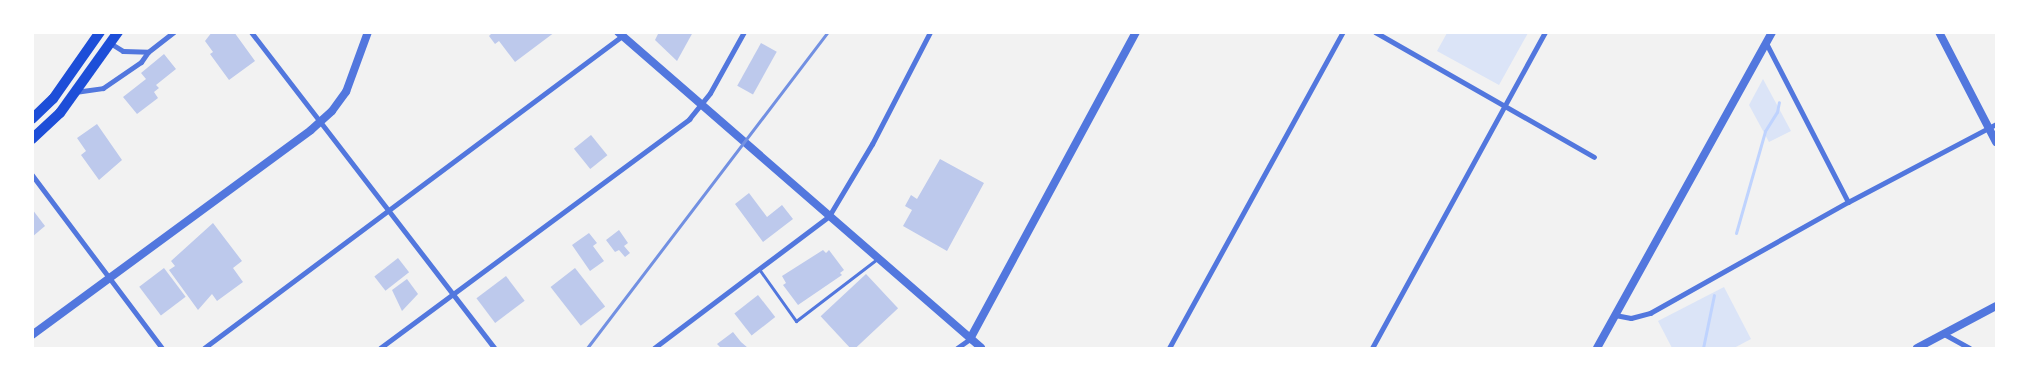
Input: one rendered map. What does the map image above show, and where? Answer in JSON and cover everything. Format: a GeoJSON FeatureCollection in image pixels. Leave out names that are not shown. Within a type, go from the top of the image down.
{"type":"FeatureCollection","features":[{"type":"Feature","properties":{"kind":"highway"},"geometry":{"type":"LineString","coordinates":[[32,119],[53,99],[100,32]]}},
{"type":"Feature","properties":{"kind":"highway"},"geometry":{"type":"LineString","coordinates":[[32,139],[60,113],[118,32]]}},
{"type":"Feature","properties":{"kind":"street"},"geometry":{"type":"LineString","coordinates":[[75,92],[103,88],[141,62],[148,52],[174,32]]}},
{"type":"Feature","properties":{"kind":"street"},"geometry":{"type":"LineString","coordinates":[[251,32],[494,348]]}},
{"type":"Feature","properties":{"kind":"street"},"geometry":{"type":"LineString","coordinates":[[32,335],[320,122],[346,92],[368,32]]}},
{"type":"Feature","properties":{"kind":"street"},"geometry":{"type":"LineString","coordinates":[[380,348],[689,119],[701,105],[744,32]]}},
{"type":"Feature","properties":{"kind":"street"},"geometry":{"type":"LineString","coordinates":[[654,348],[829,216],[872,144],[930,32]]}},
{"type":"Feature","properties":{"kind":"street"},"geometry":{"type":"LineString","coordinates":[[957,348],[970,339],[1136,32]]}},
{"type":"Feature","properties":{"kind":"street"},"geometry":{"type":"LineString","coordinates":[[1169,348],[1343,32]]}},
{"type":"Feature","properties":{"kind":"street"},"geometry":{"type":"LineString","coordinates":[[1374,32],[1594,157]]}},
{"type":"Feature","properties":{"kind":"street"},"geometry":{"type":"LineString","coordinates":[[1372,348],[1507,107],[1545,32]]}},
{"type":"Feature","properties":{"kind":"street"},"geometry":{"type":"LineString","coordinates":[[1598,348],[1772,32]]}},
{"type":"Feature","properties":{"kind":"street"},"geometry":{"type":"LineString","coordinates":[[1939,32],[1993,126],[1996,142]]}},
{"type":"Feature","properties":{"kind":"street"},"geometry":{"type":"LineString","coordinates":[[204,348],[580,67],[620,34],[981,348]]}},
{"type":"Feature","properties":{"kind":"street"},"geometry":{"type":"LineString","coordinates":[[110,42],[123,51],[148,52]]}},
{"type":"Feature","properties":{"kind":"street"},"geometry":{"type":"LineString","coordinates":[[1766,43],[1848,202]]}},
{"type":"Feature","properties":{"kind":"street"},"geometry":{"type":"LineString","coordinates":[[1615,315],[1631,318],[1650,313],[1848,202],[1993,126]]}},
{"type":"Feature","properties":{"kind":"street"},"geometry":{"type":"LineString","coordinates":[[32,175],[162,348]]}},
{"type":"Feature","properties":{"kind":"street"},"geometry":{"type":"LineString","coordinates":[[1917,348],[1996,306]]}},
{"type":"Feature","properties":{"kind":"street"},"geometry":{"type":"LineString","coordinates":[[1944,334],[1969,348]]}},
{"type":"Feature","properties":{"kind":"lane"},"geometry":{"type":"LineString","coordinates":[[759,269],[796,321],[878,259]]}},
{"type":"Feature","properties":{"kind":"shaded area"},"geometry":{"type":"Polygon","coordinates":[[[1447,33],[1528,33],[1499,85],[1437,51],[1447,33]]]}},
{"type":"Feature","properties":{"kind":"shaded area"},"geometry":{"type":"Polygon","coordinates":[[[1763,79],[1791,131],[1769,142],[1749,105],[1763,79]]]}},
{"type":"Feature","properties":{"kind":"shaded area"},"geometry":{"type":"Polygon","coordinates":[[[1724,287],[1751,339],[1734,348],[1672,348],[1658,321],[1724,287]]]}},
{"type":"Feature","properties":{"kind":"building"},"geometry":{"type":"Polygon","coordinates":[[[212,32],[234,32],[255,61],[229,80],[210,54],[213,52],[205,41],[212,32]]]}},
{"type":"Feature","properties":{"kind":"building"},"geometry":{"type":"Polygon","coordinates":[[[493,32],[555,32],[515,62],[499,41],[495,44],[489,36],[493,32]]]}},
{"type":"Feature","properties":{"kind":"building"},"geometry":{"type":"Polygon","coordinates":[[[659,32],[693,32],[677,61],[655,40],[659,32]]]}},
{"type":"Feature","properties":{"kind":"building"},"geometry":{"type":"Polygon","coordinates":[[[761,43],[777,52],[753,95],[737,86],[761,43]]]}},
{"type":"Feature","properties":{"kind":"building"},"geometry":{"type":"Polygon","coordinates":[[[164,54],[176,69],[156,85],[159,88],[154,92],[158,98],[137,114],[123,97],[146,79],[141,73],[164,54]]]}},
{"type":"Feature","properties":{"kind":"building"},"geometry":{"type":"Polygon","coordinates":[[[97,124],[122,160],[99,180],[81,155],[86,151],[77,138],[97,124]]]}},
{"type":"Feature","properties":{"kind":"building"},"geometry":{"type":"Polygon","coordinates":[[[591,135],[607,155],[590,169],[574,149],[591,135]]]}},
{"type":"Feature","properties":{"kind":"building"},"geometry":{"type":"Polygon","coordinates":[[[940,159],[984,183],[947,251],[903,226],[912,210],[905,206],[911,195],[917,199],[940,159]]]}},
{"type":"Feature","properties":{"kind":"building"},"geometry":{"type":"Polygon","coordinates":[[[749,193],[767,217],[782,205],[793,219],[763,242],[735,204],[749,193]]]}},
{"type":"Feature","properties":{"kind":"building"},"geometry":{"type":"Polygon","coordinates":[[[32,209],[45,226],[32,237],[32,209]]]}},
{"type":"Feature","properties":{"kind":"building"},"geometry":{"type":"Polygon","coordinates":[[[213,223],[242,261],[233,268],[243,282],[217,301],[212,294],[198,310],[169,270],[175,266],[171,261],[213,223]]]}},
{"type":"Feature","properties":{"kind":"building"},"geometry":{"type":"Polygon","coordinates":[[[619,230],[628,243],[624,246],[630,253],[625,257],[619,250],[615,252],[606,240],[619,230]]]}},
{"type":"Feature","properties":{"kind":"building"},"geometry":{"type":"Polygon","coordinates":[[[589,233],[597,243],[593,246],[604,261],[590,271],[572,245],[589,233]]]}},
{"type":"Feature","properties":{"kind":"building"},"geometry":{"type":"Polygon","coordinates":[[[823,250],[826,253],[829,250],[844,270],[840,273],[842,275],[798,305],[783,285],[786,283],[782,276],[823,250]]]}},
{"type":"Feature","properties":{"kind":"building"},"geometry":{"type":"Polygon","coordinates":[[[398,258],[409,272],[385,291],[374,276],[398,258]]]}},
{"type":"Feature","properties":{"kind":"building"},"geometry":{"type":"Polygon","coordinates":[[[164,268],[186,297],[161,315],[139,287],[164,268]]]}},
{"type":"Feature","properties":{"kind":"building"},"geometry":{"type":"Polygon","coordinates":[[[575,268],[605,307],[581,326],[551,287],[575,268]]]}},
{"type":"Feature","properties":{"kind":"building"},"geometry":{"type":"Polygon","coordinates":[[[866,274],[898,308],[856,348],[850,348],[821,316],[866,274]]]}},
{"type":"Feature","properties":{"kind":"building"},"geometry":{"type":"Polygon","coordinates":[[[506,276],[525,301],[495,323],[476,298],[506,276]]]}},
{"type":"Feature","properties":{"kind":"building"},"geometry":{"type":"Polygon","coordinates":[[[407,279],[418,294],[402,311],[392,290],[407,279]]]}},
{"type":"Feature","properties":{"kind":"building"},"geometry":{"type":"Polygon","coordinates":[[[758,295],[775,317],[752,336],[734,313],[758,295]]]}},
{"type":"Feature","properties":{"kind":"building"},"geometry":{"type":"Polygon","coordinates":[[[733,332],[748,348],[721,348],[717,344],[733,332]]]}},
{"type":"Feature","properties":{"kind":"waterway"},"geometry":{"type":"LineString","coordinates":[[1736,233],[1765,131],[1777,112],[1779,102]]}},
{"type":"Feature","properties":{"kind":"waterway"},"geometry":{"type":"LineString","coordinates":[[1703,348],[1714,295]]}},
{"type":"Feature","properties":{"kind":"railway"},"geometry":{"type":"LineString","coordinates":[[587,348],[828,32]]}}]}
